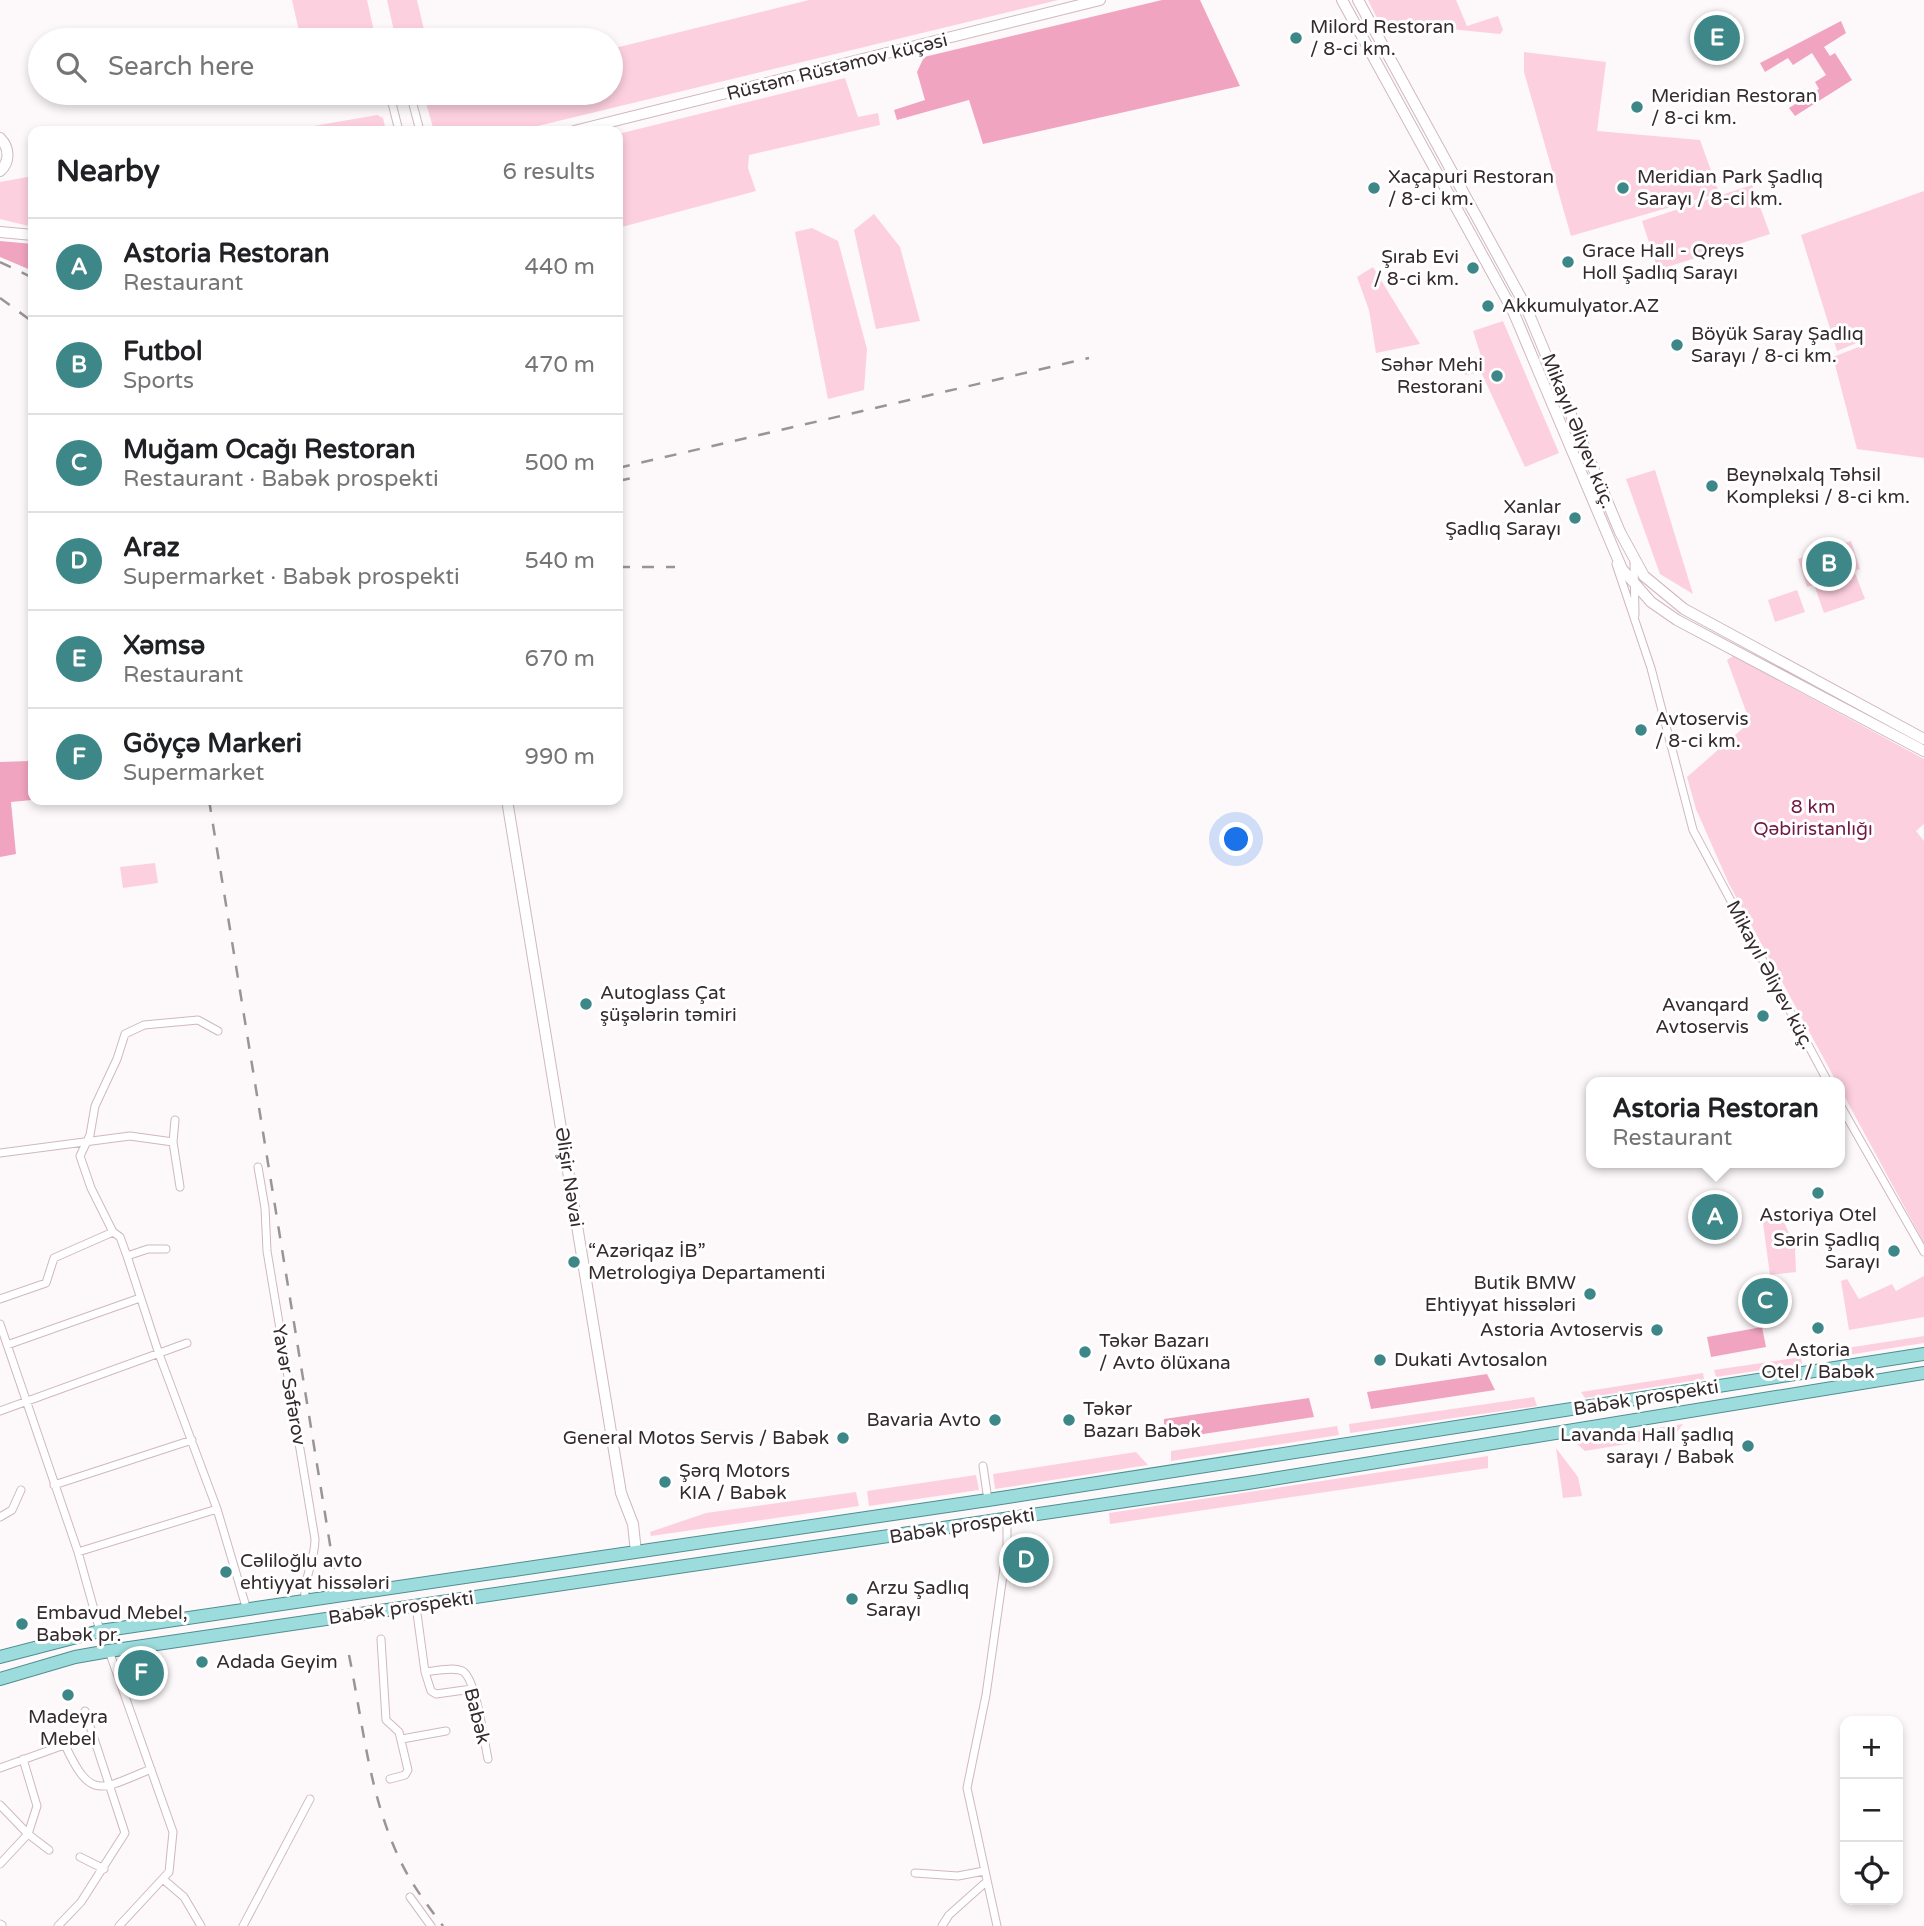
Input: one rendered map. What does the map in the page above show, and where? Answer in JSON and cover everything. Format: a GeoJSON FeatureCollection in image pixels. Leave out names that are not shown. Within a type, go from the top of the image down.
{"type":"FeatureCollection","features":[{"type":"Feature","properties":{"kind":"main road","name":"Rüstəm Rüstəmov küçəsi"},"geometry":{"type":"LineString","coordinates":[[594,126],[1100,0]]}},
{"type":"Feature","properties":{"kind":"main road"},"geometry":{"type":"LineString","coordinates":[[1342,0],[1513,311],[1606,537],[1634,585],[1677,620],[1924,751]]}},
{"type":"Feature","properties":{"kind":"main road","name":"Mikayıl Əliyev küç."},"geometry":{"type":"LineString","coordinates":[[1358,0],[1526,307],[1634,562],[1657,589],[1684,609],[1924,739]]}},
{"type":"Feature","properties":{"kind":"main road"},"geometry":{"type":"LineString","coordinates":[[0,138],[7,150],[7,159],[0,171]]}},
{"type":"Feature","properties":{"kind":"main road"},"geometry":{"type":"LineString","coordinates":[[0,232],[28,235]]}},
{"type":"Feature","properties":{"kind":"main road","name":"Əlişir Nəvai"},"geometry":{"type":"LineString","coordinates":[[508,805],[621,1493],[633,1524],[636,1552]]}},
{"type":"Feature","properties":{"kind":"main road","name":"Babək prospekti"},"geometry":{"type":"LineString","coordinates":[[0,1657],[100,1631],[988,1500],[1924,1354]]}},
{"type":"Feature","properties":{"kind":"main road","name":"Babək prospekti"},"geometry":{"type":"LineString","coordinates":[[0,1679],[75,1657],[109,1651],[1007,1520],[1495,1444],[1924,1373]]}},
{"type":"Feature","properties":{"kind":"main road"},"geometry":{"type":"LineString","coordinates":[[1495,1444],[1468,1443],[1424,1450],[1419,1446],[1419,1441],[1541,1421],[1580,1409]]}},
{"type":"Feature","properties":{"kind":"main road"},"geometry":{"type":"LineString","coordinates":[[1248,1483],[1277,1473],[1377,1458],[1385,1455],[1387,1451],[1380,1444],[1319,1449]]}},
{"type":"Feature","properties":{"kind":"street"},"geometry":{"type":"LineString","coordinates":[[392,105],[398,126]]}},
{"type":"Feature","properties":{"kind":"street"},"geometry":{"type":"LineString","coordinates":[[413,105],[419,126]]}},
{"type":"Feature","properties":{"kind":"street","name":"Mikayıl Əliyev küç."},"geometry":{"type":"LineString","coordinates":[[1606,537],[1651,668],[1693,830],[1825,1077]]}},
{"type":"Feature","properties":{"kind":"street"},"geometry":{"type":"LineString","coordinates":[[1634,562],[1634,617]]}},
{"type":"Feature","properties":{"kind":"street"},"geometry":{"type":"LineString","coordinates":[[1634,617],[1642,603],[1651,601]]}},
{"type":"Feature","properties":{"kind":"street"},"geometry":{"type":"LineString","coordinates":[[218,1031],[198,1020],[144,1025],[125,1034],[94,1106],[86,1143],[81,1149],[80,1163],[113,1232],[120,1237],[159,1354],[217,1509],[247,1610]]}},
{"type":"Feature","properties":{"kind":"street"},"geometry":{"type":"LineString","coordinates":[[1845,1114],[1924,1252]]}},
{"type":"Feature","properties":{"kind":"street"},"geometry":{"type":"LineString","coordinates":[[175,1120],[173,1142],[180,1187]]}},
{"type":"Feature","properties":{"kind":"street"},"geometry":{"type":"LineString","coordinates":[[0,1153],[130,1136],[173,1142]]}},
{"type":"Feature","properties":{"kind":"street","name":"Yavər Səfərov"},"geometry":{"type":"LineString","coordinates":[[258,1167],[265,1208],[267,1251],[290,1377],[314,1539],[315,1556],[304,1585],[305,1601]]}},
{"type":"Feature","properties":{"kind":"street"},"geometry":{"type":"LineString","coordinates":[[0,1299],[41,1287],[49,1279],[54,1258],[113,1232]]}},
{"type":"Feature","properties":{"kind":"street"},"geometry":{"type":"LineString","coordinates":[[127,1256],[148,1249],[166,1249]]}},
{"type":"Feature","properties":{"kind":"street"},"geometry":{"type":"LineString","coordinates":[[6,1345],[140,1298]]}},
{"type":"Feature","properties":{"kind":"street"},"geometry":{"type":"LineString","coordinates":[[0,1324],[78,1552],[100,1631]]}},
{"type":"Feature","properties":{"kind":"street"},"geometry":{"type":"LineString","coordinates":[[0,1411],[187,1343]]}},
{"type":"Feature","properties":{"kind":"street"},"geometry":{"type":"LineString","coordinates":[[54,1485],[192,1440]]}},
{"type":"Feature","properties":{"kind":"street"},"geometry":{"type":"LineString","coordinates":[[983,1466],[988,1500]]}},
{"type":"Feature","properties":{"kind":"street"},"geometry":{"type":"LineString","coordinates":[[0,1517],[12,1510],[21,1490]]}},
{"type":"Feature","properties":{"kind":"street"},"geometry":{"type":"LineString","coordinates":[[78,1552],[217,1509]]}},
{"type":"Feature","properties":{"kind":"street"},"geometry":{"type":"LineString","coordinates":[[997,1926],[967,1788],[986,1695],[1007,1547],[1007,1520]]}},
{"type":"Feature","properties":{"kind":"street"},"geometry":{"type":"LineString","coordinates":[[416,1606],[427,1685],[436,1693],[472,1689]]}},
{"type":"Feature","properties":{"kind":"street"},"geometry":{"type":"LineString","coordinates":[[381,1639],[386,1720],[402,1739],[408,1770],[405,1775],[390,1779]]}},
{"type":"Feature","properties":{"kind":"street"},"geometry":{"type":"LineString","coordinates":[[109,1651],[173,1832],[172,1862],[164,1880],[119,1926]]}},
{"type":"Feature","properties":{"kind":"street","name":"Babək"},"geometry":{"type":"LineString","coordinates":[[425,1672],[460,1670],[466,1673],[488,1759]]}},
{"type":"Feature","properties":{"kind":"street"},"geometry":{"type":"LineString","coordinates":[[58,1926],[81,1902],[125,1833],[85,1712]]}},
{"type":"Feature","properties":{"kind":"street","name":"Babək"},"geometry":{"type":"LineString","coordinates":[[402,1739],[446,1731]]}},
{"type":"Feature","properties":{"kind":"street"},"geometry":{"type":"LineString","coordinates":[[0,1768],[92,1735]]}},
{"type":"Feature","properties":{"kind":"street"},"geometry":{"type":"LineString","coordinates":[[65,1745],[79,1774],[100,1787],[110,1786],[151,1769]]}},
{"type":"Feature","properties":{"kind":"street"},"geometry":{"type":"LineString","coordinates":[[0,1864],[28,1834],[37,1806],[23,1759]]}},
{"type":"Feature","properties":{"kind":"street"},"geometry":{"type":"LineString","coordinates":[[243,1926],[310,1800]]}},
{"type":"Feature","properties":{"kind":"street"},"geometry":{"type":"LineString","coordinates":[[0,1805],[28,1834],[50,1850]]}},
{"type":"Feature","properties":{"kind":"street"},"geometry":{"type":"LineString","coordinates":[[80,1857],[104,1869]]}},
{"type":"Feature","properties":{"kind":"street"},"geometry":{"type":"LineString","coordinates":[[915,1873],[958,1876],[984,1871]]}},
{"type":"Feature","properties":{"kind":"street"},"geometry":{"type":"LineString","coordinates":[[164,1880],[184,1897],[198,1924]]}},
{"type":"Feature","properties":{"kind":"street"},"geometry":{"type":"LineString","coordinates":[[942,1926],[949,1915],[986,1882]]}},
{"type":"Feature","properties":{"kind":"street"},"geometry":{"type":"LineString","coordinates":[[410,1897],[431,1926]]}},
{"type":"Feature","properties":{"kind":"green space"},"geometry":{"type":"Polygon","coordinates":[[[292,0],[367,0],[373,28],[298,28],[292,0]]]}},
{"type":"Feature","properties":{"kind":"green space"},"geometry":{"type":"Polygon","coordinates":[[[387,0],[417,0],[424,28],[393,28],[387,0]]]}},
{"type":"Feature","properties":{"kind":"green space"},"geometry":{"type":"Polygon","coordinates":[[[809,0],[1058,0],[538,126],[433,126],[427,105],[623,105],[623,46],[809,0]]]}},
{"type":"Feature","properties":{"kind":"green space"},"geometry":{"type":"Polygon","coordinates":[[[1368,0],[1456,0],[1467,26],[1498,16],[1503,30],[1500,34],[1379,22],[1368,0]]]}},
{"type":"Feature","properties":{"kind":"green space"},"geometry":{"type":"Polygon","coordinates":[[[1524,52],[1606,62],[1597,131],[1700,140],[1719,193],[1571,236],[1524,72],[1524,52]]]}},
{"type":"Feature","properties":{"kind":"green space"},"geometry":{"type":"Polygon","coordinates":[[[845,78],[858,117],[878,113],[880,125],[749,155],[748,168],[756,191],[623,227],[623,133],[845,78]]]}},
{"type":"Feature","properties":{"kind":"green space"},"geometry":{"type":"Polygon","coordinates":[[[377,115],[383,118],[385,126],[314,126],[377,115]]]}},
{"type":"Feature","properties":{"kind":"green space"},"geometry":{"type":"Polygon","coordinates":[[[28,177],[28,226],[0,219],[0,182],[28,177]]]}},
{"type":"Feature","properties":{"kind":"green space"},"geometry":{"type":"Polygon","coordinates":[[[1752,185],[1770,234],[1658,270],[1642,221],[1752,185]]]}},
{"type":"Feature","properties":{"kind":"green space"},"geometry":{"type":"Polygon","coordinates":[[[1924,191],[1924,458],[1857,449],[1833,357],[1861,346],[1859,342],[1837,351],[1801,235],[1924,191]]]}},
{"type":"Feature","properties":{"kind":"green space"},"geometry":{"type":"Polygon","coordinates":[[[874,214],[900,247],[920,321],[876,329],[854,230],[874,214]]]}},
{"type":"Feature","properties":{"kind":"green space"},"geometry":{"type":"Polygon","coordinates":[[[812,228],[838,241],[867,349],[864,390],[828,399],[795,232],[812,228]]]}},
{"type":"Feature","properties":{"kind":"green space"},"geometry":{"type":"Polygon","coordinates":[[[1373,267],[1420,344],[1376,353],[1369,310],[1357,277],[1373,267]]]}},
{"type":"Feature","properties":{"kind":"green space"},"geometry":{"type":"Polygon","coordinates":[[[1503,321],[1559,453],[1525,467],[1481,372],[1465,375],[1461,363],[1481,356],[1473,331],[1503,321]]]}},
{"type":"Feature","properties":{"kind":"green space"},"geometry":{"type":"Polygon","coordinates":[[[1655,470],[1693,594],[1660,574],[1626,479],[1655,470]]]}},
{"type":"Feature","properties":{"kind":"green space"},"geometry":{"type":"Polygon","coordinates":[[[1851,541],[1860,569],[1807,587],[1798,559],[1851,541]]]}},
{"type":"Feature","properties":{"kind":"green space"},"geometry":{"type":"Polygon","coordinates":[[[1855,573],[1865,599],[1824,613],[1815,587],[1855,573]]]}},
{"type":"Feature","properties":{"kind":"green space"},"geometry":{"type":"Polygon","coordinates":[[[1797,590],[1805,612],[1775,622],[1768,600],[1797,590]]]}},
{"type":"Feature","properties":{"kind":"green space","name":"8 km Qəbiristanlığı"},"geometry":{"type":"Polygon","coordinates":[[[1733,656],[1924,759],[1924,824],[1916,831],[1924,841],[1924,1243],[1845,1098],[1845,1077],[1834,1077],[1729,884],[1696,809],[1687,777],[1750,722],[1727,660],[1733,656]]]}},
{"type":"Feature","properties":{"kind":"green space"},"geometry":{"type":"Polygon","coordinates":[[[155,863],[158,883],[123,888],[120,867],[155,863]]]}},
{"type":"Feature","properties":{"kind":"green space"},"geometry":{"type":"Polygon","coordinates":[[[1780,1212],[1795,1248],[1796,1272],[1770,1275],[1763,1223],[1780,1212]]]}},
{"type":"Feature","properties":{"kind":"green space"},"geometry":{"type":"Polygon","coordinates":[[[1924,1276],[1924,1317],[1849,1330],[1841,1281],[1847,1279],[1859,1299],[1892,1284],[1896,1291],[1924,1276]]]}},
{"type":"Feature","properties":{"kind":"green space"},"geometry":{"type":"Polygon","coordinates":[[[1924,1336],[1924,1343],[1835,1357],[1834,1350],[1924,1336]]]}},
{"type":"Feature","properties":{"kind":"green space"},"geometry":{"type":"Polygon","coordinates":[[[1801,1357],[1802,1364],[1716,1377],[1714,1370],[1801,1357]]]}},
{"type":"Feature","properties":{"kind":"green space"},"geometry":{"type":"Polygon","coordinates":[[[1703,1373],[1704,1379],[1585,1398],[1581,1392],[1703,1373]]]}},
{"type":"Feature","properties":{"kind":"green space"},"geometry":{"type":"Polygon","coordinates":[[[1534,1397],[1537,1406],[1350,1433],[1349,1424],[1534,1397]]]}},
{"type":"Feature","properties":{"kind":"green space"},"geometry":{"type":"Polygon","coordinates":[[[1683,1424],[1674,1436],[1585,1451],[1574,1441],[1683,1424]]]}},
{"type":"Feature","properties":{"kind":"green space"},"geometry":{"type":"Polygon","coordinates":[[[1337,1426],[1339,1435],[1171,1461],[1171,1451],[1337,1426]]]}},
{"type":"Feature","properties":{"kind":"green space"},"geometry":{"type":"Polygon","coordinates":[[[1556,1448],[1578,1477],[1582,1496],[1563,1498],[1556,1448]]]}},
{"type":"Feature","properties":{"kind":"green space"},"geometry":{"type":"Polygon","coordinates":[[[1136,1452],[1148,1465],[995,1489],[993,1474],[1136,1452]]]}},
{"type":"Feature","properties":{"kind":"green space"},"geometry":{"type":"Polygon","coordinates":[[[1488,1456],[1488,1468],[1110,1524],[1109,1513],[1488,1456]]]}},
{"type":"Feature","properties":{"kind":"green space"},"geometry":{"type":"Polygon","coordinates":[[[976,1475],[979,1490],[869,1506],[867,1491],[976,1475]]]}},
{"type":"Feature","properties":{"kind":"green space"},"geometry":{"type":"Polygon","coordinates":[[[856,1492],[859,1506],[651,1536],[650,1532],[706,1513],[856,1492]]]}},
{"type":"Feature","properties":{"kind":"shaded area"},"geometry":{"type":"Polygon","coordinates":[[[1162,0],[1200,0],[1240,86],[983,144],[969,100],[897,120],[894,110],[925,100],[917,72],[924,57],[1162,0]]]}},
{"type":"Feature","properties":{"kind":"shaded area"},"geometry":{"type":"Polygon","coordinates":[[[1841,21],[1846,33],[1824,47],[1830,56],[1835,53],[1852,80],[1795,116],[1789,108],[1819,89],[1815,82],[1826,75],[1812,53],[1793,65],[1788,58],[1765,72],[1760,63],[1841,21]]]}},
{"type":"Feature","properties":{"kind":"shaded area"},"geometry":{"type":"Polygon","coordinates":[[[0,241],[28,244],[28,269],[0,257],[0,241]]]}},
{"type":"Feature","properties":{"kind":"shaded area"},"geometry":{"type":"Polygon","coordinates":[[[28,761],[28,800],[11,802],[16,854],[0,857],[0,762],[28,761]]]}},
{"type":"Feature","properties":{"kind":"shaded area"},"geometry":{"type":"Polygon","coordinates":[[[1762,1327],[1766,1347],[1711,1357],[1707,1337],[1762,1327]]]}},
{"type":"Feature","properties":{"kind":"shaded area"},"geometry":{"type":"Polygon","coordinates":[[[1487,1374],[1495,1390],[1371,1409],[1367,1392],[1487,1374]]]}},
{"type":"Feature","properties":{"kind":"shaded area"},"geometry":{"type":"Polygon","coordinates":[[[1309,1398],[1314,1417],[1164,1440],[1164,1419],[1309,1398]]]}},
{"type":"Feature","properties":{"kind":"railway"},"geometry":{"type":"LineString","coordinates":[[0,262],[28,276]]}},
{"type":"Feature","properties":{"kind":"railway"},"geometry":{"type":"LineString","coordinates":[[0,298],[28,318]]}},
{"type":"Feature","properties":{"kind":"railway"},"geometry":{"type":"LineString","coordinates":[[623,467],[1089,358]]}},
{"type":"Feature","properties":{"kind":"railway"},"geometry":{"type":"LineString","coordinates":[[623,480],[637,477]]}},
{"type":"Feature","properties":{"kind":"railway"},"geometry":{"type":"LineString","coordinates":[[623,567],[675,567]]}},
{"type":"Feature","properties":{"kind":"railway"},"geometry":{"type":"LineString","coordinates":[[210,805],[334,1569]]}},
{"type":"Feature","properties":{"kind":"railway"},"geometry":{"type":"LineString","coordinates":[[349,1655],[380,1809],[408,1876],[443,1926]]}},
{"type":"Feature","properties":{"kind":"place","name":"Milord Restoran / 8-ci km."},"geometry":{"type":"Point","coordinates":[1296,38]}},
{"type":"Feature","properties":{"kind":"place","name":"Xəmsə"},"geometry":{"type":"Point","coordinates":[1717,38]}},
{"type":"Feature","properties":{"kind":"place","name":"Meridian Restoran / 8-ci km."},"geometry":{"type":"Point","coordinates":[1637,107]}},
{"type":"Feature","properties":{"kind":"place","name":"Xaçapuri Restoran / 8-ci km."},"geometry":{"type":"Point","coordinates":[1374,188]}},
{"type":"Feature","properties":{"kind":"place","name":"Meridian Park Şadlıq Sarayı / 8-ci km."},"geometry":{"type":"Point","coordinates":[1623,188]}},
{"type":"Feature","properties":{"kind":"place","name":"Grace Hall - Qreys Holl Şadlıq Sarayı"},"geometry":{"type":"Point","coordinates":[1568,262]}},
{"type":"Feature","properties":{"kind":"place","name":"Şırab Evi / 8-ci km."},"geometry":{"type":"Point","coordinates":[1473,268]}},
{"type":"Feature","properties":{"kind":"place","name":"Akkumulyator.AZ"},"geometry":{"type":"Point","coordinates":[1488,306]}},
{"type":"Feature","properties":{"kind":"place","name":"Böyük Saray Şadlıq Sarayı / 8-ci km."},"geometry":{"type":"Point","coordinates":[1677,345]}},
{"type":"Feature","properties":{"kind":"place","name":"Səhər Mehi Restorani"},"geometry":{"type":"Point","coordinates":[1497,376]}},
{"type":"Feature","properties":{"kind":"place","name":"Beynəlxalq Təhsil Kompleksi / 8-ci km."},"geometry":{"type":"Point","coordinates":[1712,486]}},
{"type":"Feature","properties":{"kind":"place","name":"Xanlar Şadlıq Sarayı"},"geometry":{"type":"Point","coordinates":[1575,518]}},
{"type":"Feature","properties":{"kind":"place","name":"Futbol"},"geometry":{"type":"Point","coordinates":[1829,564]}},
{"type":"Feature","properties":{"kind":"place","name":"Avtoservis / 8-ci km."},"geometry":{"type":"Point","coordinates":[1641,730]}},
{"type":"Feature","properties":{"kind":"place","name":"Autoglass Çat şüşələrin təmiri"},"geometry":{"type":"Point","coordinates":[586,1004]}},
{"type":"Feature","properties":{"kind":"place","name":"Avanqard Avtoservis"},"geometry":{"type":"Point","coordinates":[1763,1016]}},
{"type":"Feature","properties":{"kind":"place","name":"Astoriya Otel"},"geometry":{"type":"Point","coordinates":[1818,1193]}},
{"type":"Feature","properties":{"kind":"place","name":"Astoria Restoran"},"geometry":{"type":"Point","coordinates":[1715,1217]}},
{"type":"Feature","properties":{"kind":"place","name":"Sərin Şadlıq Sarayı"},"geometry":{"type":"Point","coordinates":[1894,1251]}},
{"type":"Feature","properties":{"kind":"place","name":"“Azəriqaz İB” Metrologiya Departamenti"},"geometry":{"type":"Point","coordinates":[574,1262]}},
{"type":"Feature","properties":{"kind":"place","name":"Butik BMW Ehtiyyat hissələri"},"geometry":{"type":"Point","coordinates":[1590,1294]}},
{"type":"Feature","properties":{"kind":"place","name":"Muğam Ocağı Restoran"},"geometry":{"type":"Point","coordinates":[1765,1301]}},
{"type":"Feature","properties":{"kind":"place","name":"Astoria Otel / Babək"},"geometry":{"type":"Point","coordinates":[1818,1328]}},
{"type":"Feature","properties":{"kind":"place","name":"Astoria Avtoservis"},"geometry":{"type":"Point","coordinates":[1657,1330]}},
{"type":"Feature","properties":{"kind":"place","name":"Təkər Bazarı / Avto ölüxana"},"geometry":{"type":"Point","coordinates":[1085,1352]}},
{"type":"Feature","properties":{"kind":"place","name":"Dukati Avtosalon"},"geometry":{"type":"Point","coordinates":[1380,1360]}},
{"type":"Feature","properties":{"kind":"place","name":"Bavaria Avto"},"geometry":{"type":"Point","coordinates":[995,1420]}},
{"type":"Feature","properties":{"kind":"place","name":"Təkər Bazarı Babək"},"geometry":{"type":"Point","coordinates":[1069,1420]}},
{"type":"Feature","properties":{"kind":"place","name":"General Motos Servis / Babək"},"geometry":{"type":"Point","coordinates":[843,1438]}},
{"type":"Feature","properties":{"kind":"place","name":"Lavanda Hall şadlıq sarayı / Babək"},"geometry":{"type":"Point","coordinates":[1748,1446]}},
{"type":"Feature","properties":{"kind":"place","name":"Şərq Motors KIA / Babək"},"geometry":{"type":"Point","coordinates":[665,1482]}},
{"type":"Feature","properties":{"kind":"place","name":"Araz"},"geometry":{"type":"Point","coordinates":[1026,1560]}},
{"type":"Feature","properties":{"kind":"place","name":"Cəliloğlu avto ehtiyyat hissələri"},"geometry":{"type":"Point","coordinates":[226,1572]}},
{"type":"Feature","properties":{"kind":"place","name":"Arzu Şadlıq Sarayı"},"geometry":{"type":"Point","coordinates":[852,1599]}},
{"type":"Feature","properties":{"kind":"place","name":"Embavud Mebel, Babək pr."},"geometry":{"type":"Point","coordinates":[22,1624]}},
{"type":"Feature","properties":{"kind":"place","name":"Adada Geyim"},"geometry":{"type":"Point","coordinates":[202,1662]}},
{"type":"Feature","properties":{"kind":"place","name":"Göyçə Markeri"},"geometry":{"type":"Point","coordinates":[141,1673]}},
{"type":"Feature","properties":{"kind":"place","name":"Madeyra Mebel"},"geometry":{"type":"Point","coordinates":[68,1695]}}]}
